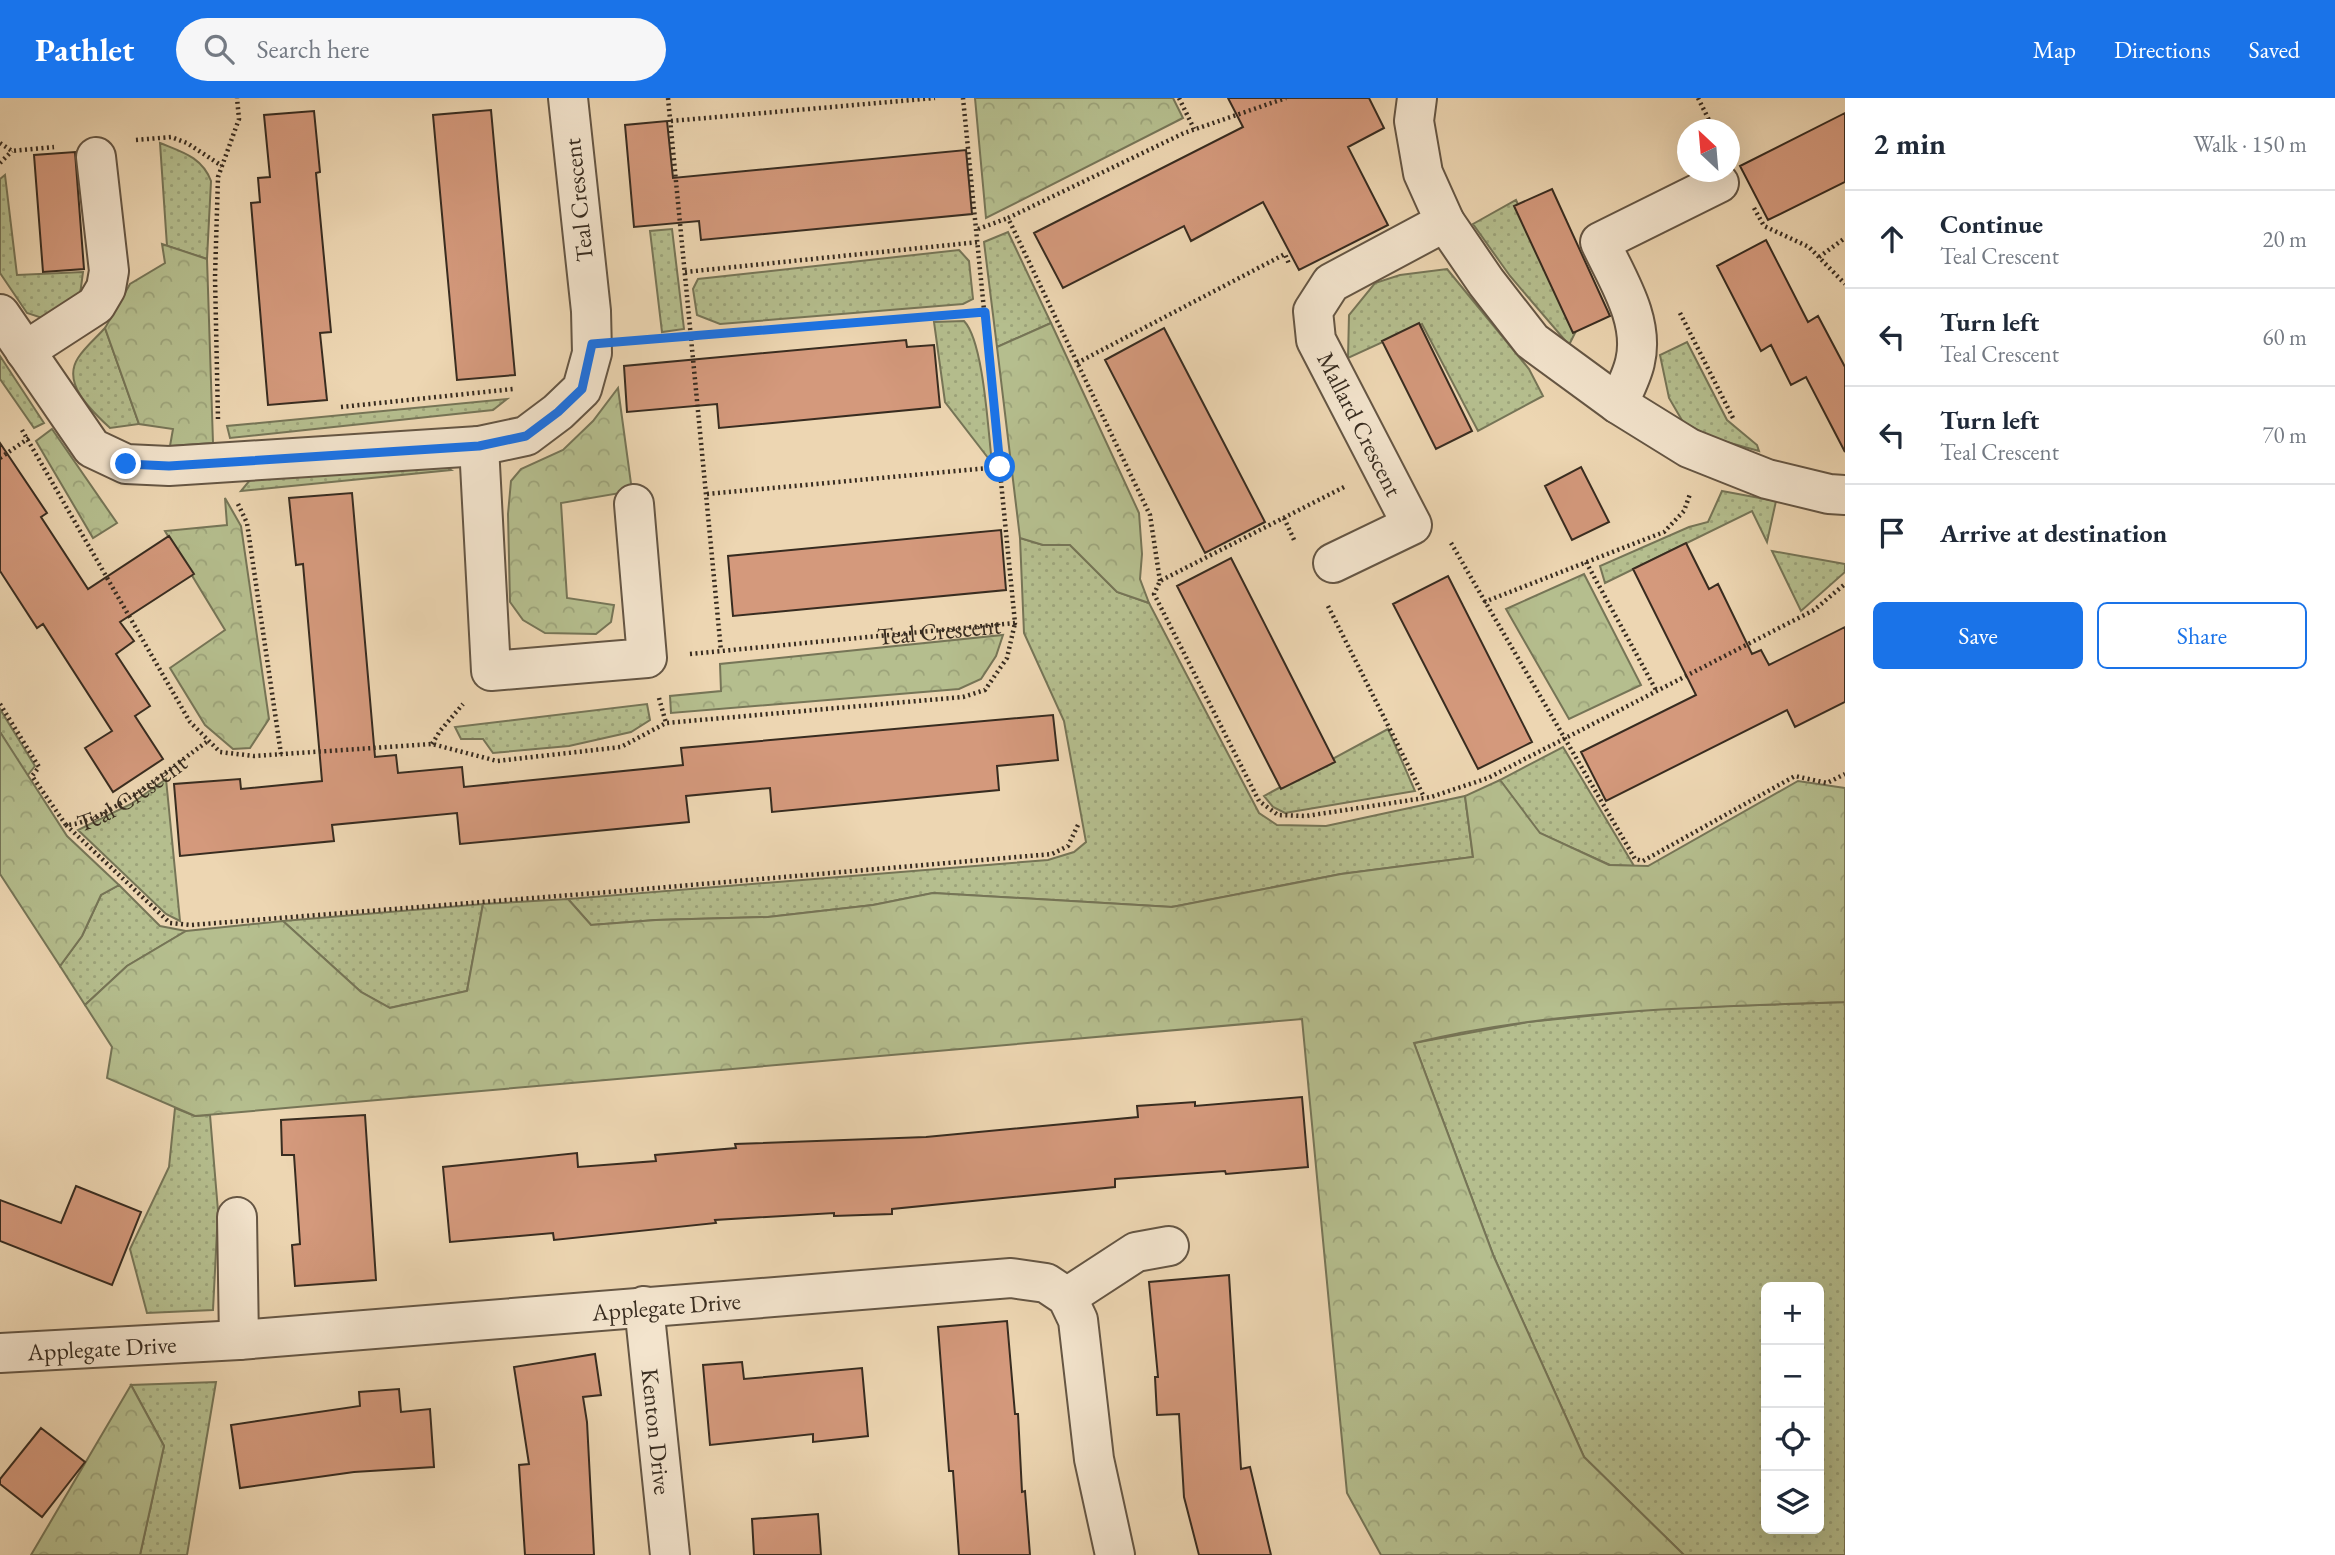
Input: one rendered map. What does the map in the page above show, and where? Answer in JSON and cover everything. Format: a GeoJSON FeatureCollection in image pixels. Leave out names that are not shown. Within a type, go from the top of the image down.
{"type":"FeatureCollection","features":[{"type":"Feature","properties":{"kind":"street","name":"Teal Crescent"},"geometry":{"type":"LineString","coordinates":[[0,314],[92,448],[126,464],[169,466],[479,446],[526,436],[558,412],[582,389],[592,344],[591,312],[582,248],[568,98]]}},
{"type":"Feature","properties":{"kind":"street"},"geometry":{"type":"LineString","coordinates":[[1417,98],[1414,121],[1423,173],[1445,222],[1486,282],[1532,341],[1618,404],[1689,448],[1767,479],[1829,494],[1845,495]]}},
{"type":"Feature","properties":{"kind":"street"},"geometry":{"type":"LineString","coordinates":[[25,351],[96,304],[106,288],[109,271],[96,158]]}},
{"type":"Feature","properties":{"kind":"street"},"geometry":{"type":"LineString","coordinates":[[1618,404],[1635,363],[1637,336],[1633,316],[1600,242],[1719,183]]}},
{"type":"Feature","properties":{"kind":"street"},"geometry":{"type":"LineString","coordinates":[[1325,292],[1331,283],[1445,222]]}},
{"type":"Feature","properties":{"kind":"street","name":"Mallard Crescent"},"geometry":{"type":"LineString","coordinates":[[1325,292],[1313,311],[1316,340],[1412,525],[1333,563]]}},
{"type":"Feature","properties":{"kind":"street"},"geometry":{"type":"LineString","coordinates":[[479,446],[491,671],[647,658],[634,504]]}},
{"type":"Feature","properties":{"kind":"street"},"geometry":{"type":"LineString","coordinates":[[237,1217],[239,1340]]}},
{"type":"Feature","properties":{"kind":"street"},"geometry":{"type":"LineString","coordinates":[[1115,1555],[1094,1459],[1078,1320],[1067,1297],[1136,1252],[1169,1246]]}},
{"type":"Feature","properties":{"kind":"street","name":"Applegate Drive"},"geometry":{"type":"LineString","coordinates":[[0,1353],[239,1340],[1010,1278],[1046,1283],[1067,1297]]}},
{"type":"Feature","properties":{"kind":"street","name":"Kenton Drive"},"geometry":{"type":"LineString","coordinates":[[643,1306],[670,1555]]}},
{"type":"Feature","properties":{"kind":"path"},"geometry":{"type":"LineString","coordinates":[[668,98],[722,651]]}},
{"type":"Feature","properties":{"kind":"path"},"geometry":{"type":"LineString","coordinates":[[671,121],[934,98]]}},
{"type":"Feature","properties":{"kind":"path","name":"Teal Crescent"},"geometry":{"type":"LineString","coordinates":[[647,658],[1015,623],[963,98]]}},
{"type":"Feature","properties":{"kind":"path"},"geometry":{"type":"LineString","coordinates":[[1179,98],[1194,129]]}},
{"type":"Feature","properties":{"kind":"path"},"geometry":{"type":"LineString","coordinates":[[978,229],[1007,218],[1194,129],[1286,98]]}},
{"type":"Feature","properties":{"kind":"path"},"geometry":{"type":"LineString","coordinates":[[1698,98],[1708,119]]}},
{"type":"Feature","properties":{"kind":"path"},"geometry":{"type":"LineString","coordinates":[[0,163],[12,151]]}},
{"type":"Feature","properties":{"kind":"path"},"geometry":{"type":"LineString","coordinates":[[1753,205],[1764,226],[1809,247],[1845,284]]}},
{"type":"Feature","properties":{"kind":"path"},"geometry":{"type":"LineString","coordinates":[[1007,218],[1150,514],[1160,581],[1154,594],[1259,801],[1278,815],[1306,816],[1424,797],[1488,778],[1814,610],[1845,584]]}},
{"type":"Feature","properties":{"kind":"path"},"geometry":{"type":"LineString","coordinates":[[1819,257],[1845,238]]}},
{"type":"Feature","properties":{"kind":"path"},"geometry":{"type":"LineString","coordinates":[[685,272],[979,242]]}},
{"type":"Feature","properties":{"kind":"path"},"geometry":{"type":"LineString","coordinates":[[1077,363],[1285,254],[1291,269],[1325,292]]}},
{"type":"Feature","properties":{"kind":"path"},"geometry":{"type":"LineString","coordinates":[[1677,307],[1737,425]]}},
{"type":"Feature","properties":{"kind":"path"},"geometry":{"type":"LineString","coordinates":[[592,344],[985,312]]}},
{"type":"Feature","properties":{"kind":"path"},"geometry":{"type":"LineString","coordinates":[[337,408],[518,389]]}},
{"type":"Feature","properties":{"kind":"path"},"geometry":{"type":"LineString","coordinates":[[218,421],[231,419]]}},
{"type":"Feature","properties":{"kind":"path"},"geometry":{"type":"LineString","coordinates":[[1484,602],[1664,532],[1684,511],[1703,454]]}},
{"type":"Feature","properties":{"kind":"path"},"geometry":{"type":"LineString","coordinates":[[707,494],[1000,467]]}},
{"type":"Feature","properties":{"kind":"path"},"geometry":{"type":"LineString","coordinates":[[1160,581],[1382,468]]}},
{"type":"Feature","properties":{"kind":"path"},"geometry":{"type":"LineString","coordinates":[[1412,525],[1445,532],[1635,859],[1643,861],[1795,776],[1827,783],[1845,774]]}},
{"type":"Feature","properties":{"kind":"path"},"geometry":{"type":"LineString","coordinates":[[1586,562],[1656,690]]}},
{"type":"Feature","properties":{"kind":"path"},"geometry":{"type":"LineString","coordinates":[[1333,563],[1311,574],[1424,797]]}},
{"type":"Feature","properties":{"kind":"path"},"geometry":{"type":"LineString","coordinates":[[432,744],[491,671]]}},
{"type":"Feature","properties":{"kind":"path","name":"Teal Crescent"},"geometry":{"type":"LineString","coordinates":[[0,704],[39,767],[32,776],[66,825],[76,824],[113,808],[208,741]]}},
{"type":"Feature","properties":{"kind":"path"},"geometry":{"type":"LineString","coordinates":[[66,825],[170,923],[191,925],[1052,854],[1068,846],[1078,825]]}},
{"type":"Feature","properties":{"kind":"green space"},"geometry":{"type":"Polygon","coordinates":[[[975,98],[1173,98],[1183,118],[986,218],[975,98]]]}},
{"type":"Feature","properties":{"kind":"green space"},"geometry":{"type":"Polygon","coordinates":[[[160,143],[197,161],[211,181],[207,259],[167,246],[160,143]]]}},
{"type":"Feature","properties":{"kind":"green space"},"geometry":{"type":"Polygon","coordinates":[[[5,175],[17,275],[83,272],[80,295],[48,320],[27,313],[0,273],[0,179],[5,175]]]}},
{"type":"Feature","properties":{"kind":"green space"},"geometry":{"type":"Polygon","coordinates":[[[1516,200],[1576,331],[1569,345],[1510,276],[1473,224],[1516,200]]]}},
{"type":"Feature","properties":{"kind":"green space"},"geometry":{"type":"Polygon","coordinates":[[[672,229],[684,329],[662,332],[650,231],[672,229]]]}},
{"type":"Feature","properties":{"kind":"green space"},"geometry":{"type":"Polygon","coordinates":[[[1008,232],[1051,323],[997,347],[984,242],[1008,232]]]}},
{"type":"Feature","properties":{"kind":"green space"},"geometry":{"type":"Polygon","coordinates":[[[162,244],[207,259],[213,443],[170,446],[173,429],[139,424],[105,328],[130,284],[165,263],[162,244]]]}},
{"type":"Feature","properties":{"kind":"green space"},"geometry":{"type":"Polygon","coordinates":[[[959,250],[969,261],[973,299],[963,304],[720,324],[697,315],[693,289],[698,279],[959,250]]]}},
{"type":"Feature","properties":{"kind":"green space"},"geometry":{"type":"Polygon","coordinates":[[[1447,269],[1529,369],[1543,396],[1478,431],[1422,324],[1348,358],[1349,315],[1375,283],[1400,275],[1447,269]]]}},
{"type":"Feature","properties":{"kind":"green space"},"geometry":{"type":"Polygon","coordinates":[[[964,321],[971,332],[981,367],[992,463],[945,402],[934,322],[964,321]]]}},
{"type":"Feature","properties":{"kind":"green space"},"geometry":{"type":"Polygon","coordinates":[[[1051,323],[1139,513],[1142,554],[1140,579],[1149,603],[1117,592],[1070,545],[1043,545],[1020,538],[997,347],[1051,323]]]}},
{"type":"Feature","properties":{"kind":"green space"},"geometry":{"type":"Polygon","coordinates":[[[105,328],[139,424],[110,428],[88,406],[76,387],[73,378],[78,358],[105,328]]]}},
{"type":"Feature","properties":{"kind":"green space"},"geometry":{"type":"Polygon","coordinates":[[[1687,342],[1727,420],[1757,445],[1759,451],[1712,438],[1683,422],[1669,398],[1660,355],[1687,342]]]}},
{"type":"Feature","properties":{"kind":"green space"},"geometry":{"type":"Polygon","coordinates":[[[0,356],[44,423],[34,428],[0,379],[0,356]]]}},
{"type":"Feature","properties":{"kind":"green space"},"geometry":{"type":"Polygon","coordinates":[[[618,388],[632,491],[561,503],[567,598],[614,605],[611,622],[596,634],[545,633],[523,620],[510,602],[508,514],[511,481],[521,469],[563,450],[593,421],[618,388]]]}},
{"type":"Feature","properties":{"kind":"green space"},"geometry":{"type":"Polygon","coordinates":[[[507,399],[493,410],[230,438],[227,426],[507,399]]]}},
{"type":"Feature","properties":{"kind":"green space"},"geometry":{"type":"Polygon","coordinates":[[[52,429],[117,523],[93,538],[36,441],[52,429]]]}},
{"type":"Feature","properties":{"kind":"green space"},"geometry":{"type":"Polygon","coordinates":[[[436,461],[451,470],[241,491],[250,480],[436,461]]]}},
{"type":"Feature","properties":{"kind":"green space"},"geometry":{"type":"Polygon","coordinates":[[[1722,491],[1776,501],[1767,542],[1752,511],[1605,583],[1600,566],[1689,527],[1708,522],[1722,491]]]}},
{"type":"Feature","properties":{"kind":"green space"},"geometry":{"type":"Polygon","coordinates":[[[225,498],[241,526],[269,719],[250,748],[233,749],[205,725],[170,668],[225,630],[165,531],[227,525],[225,498]]]}},
{"type":"Feature","properties":{"kind":"green space"},"geometry":{"type":"Polygon","coordinates":[[[1020,538],[1043,545],[1070,545],[1117,592],[1149,603],[1259,813],[1277,825],[1326,826],[1465,796],[1473,857],[1341,874],[1172,907],[933,893],[873,905],[768,917],[591,925],[568,899],[1048,860],[1074,852],[1086,842],[1064,721],[1024,633],[1020,538]]]}},
{"type":"Feature","properties":{"kind":"green space"},"geometry":{"type":"Polygon","coordinates":[[[1772,551],[1845,564],[1845,572],[1801,611],[1772,551]]]}},
{"type":"Feature","properties":{"kind":"green space"},"geometry":{"type":"Polygon","coordinates":[[[1584,574],[1641,685],[1569,719],[1506,609],[1584,574]]]}},
{"type":"Feature","properties":{"kind":"green space"},"geometry":{"type":"Polygon","coordinates":[[[1003,635],[996,656],[981,679],[959,689],[671,713],[670,696],[721,691],[720,664],[1003,635]]]}},
{"type":"Feature","properties":{"kind":"green space"},"geometry":{"type":"Polygon","coordinates":[[[647,704],[650,720],[631,732],[569,746],[493,753],[483,739],[461,739],[455,727],[647,704]]]}},
{"type":"Feature","properties":{"kind":"green space"},"geometry":{"type":"Polygon","coordinates":[[[0,709],[35,766],[27,776],[0,732],[0,709]]]}},
{"type":"Feature","properties":{"kind":"green space"},"geometry":{"type":"Polygon","coordinates":[[[1388,729],[1415,791],[1285,813],[1273,807],[1264,796],[1388,729]]]}},
{"type":"Feature","properties":{"kind":"green space"},"geometry":{"type":"Polygon","coordinates":[[[0,732],[67,836],[119,885],[101,895],[82,936],[60,966],[0,874],[0,732]]]}},
{"type":"Feature","properties":{"kind":"green space"},"geometry":{"type":"Polygon","coordinates":[[[1563,747],[1634,866],[1610,865],[1539,833],[1500,780],[1563,747]]]}},
{"type":"Feature","properties":{"kind":"green space"},"geometry":{"type":"Polygon","coordinates":[[[166,779],[180,921],[166,914],[78,830],[131,804],[166,779]]]}},
{"type":"Feature","properties":{"kind":"green space"},"geometry":{"type":"Polygon","coordinates":[[[1500,780],[1540,833],[1609,865],[1648,866],[1798,781],[1845,788],[1845,1002],[1683,1008],[1575,1016],[1414,1043],[1494,1257],[1584,1457],[1684,1555],[1381,1555],[1347,1493],[1302,1019],[195,1116],[107,1078],[112,1047],[85,1005],[127,966],[186,931],[283,921],[361,992],[390,1008],[467,991],[483,904],[568,899],[591,925],[768,917],[873,905],[933,893],[1172,907],[1341,874],[1473,857],[1465,796],[1500,780]]]}},
{"type":"Feature","properties":{"kind":"green space"},"geometry":{"type":"Polygon","coordinates":[[[119,885],[160,926],[186,931],[127,966],[85,1005],[60,966],[82,936],[101,895],[119,885]]]}},
{"type":"Feature","properties":{"kind":"green space"},"geometry":{"type":"Polygon","coordinates":[[[483,904],[467,991],[389,1008],[361,992],[283,921],[483,904]]]}},
{"type":"Feature","properties":{"kind":"green space"},"geometry":{"type":"Polygon","coordinates":[[[1845,1002],[1845,1555],[1684,1555],[1584,1457],[1494,1257],[1414,1043],[1528,1022],[1666,1008],[1845,1002]]]}},
{"type":"Feature","properties":{"kind":"green space"},"geometry":{"type":"Polygon","coordinates":[[[175,1108],[195,1116],[210,1115],[218,1211],[213,1310],[147,1313],[130,1249],[169,1167],[175,1108]]]}},
{"type":"Feature","properties":{"kind":"green space"},"geometry":{"type":"Polygon","coordinates":[[[216,1382],[187,1555],[140,1555],[164,1446],[131,1385],[216,1382]]]}},
{"type":"Feature","properties":{"kind":"green space"},"geometry":{"type":"Polygon","coordinates":[[[131,1385],[164,1446],[140,1555],[31,1555],[131,1385]]]}},
{"type":"Feature","properties":{"kind":"building"},"geometry":{"type":"Polygon","coordinates":[[[1228,98],[1369,98],[1384,128],[1348,147],[1388,225],[1299,270],[1263,202],[1191,241],[1184,226],[1063,288],[1034,233],[1243,127],[1228,98]]]}},
{"type":"Feature","properties":{"kind":"building"},"geometry":{"type":"Polygon","coordinates":[[[491,110],[515,375],[457,380],[433,115],[491,110]]]}},
{"type":"Feature","properties":{"kind":"building"},"geometry":{"type":"Polygon","coordinates":[[[314,111],[320,172],[316,173],[331,332],[320,333],[327,400],[268,405],[251,203],[260,202],[258,178],[270,177],[264,115],[314,111]]]}},
{"type":"Feature","properties":{"kind":"building"},"geometry":{"type":"Polygon","coordinates":[[[1845,113],[1845,182],[1768,220],[1740,166],[1845,113]]]}},
{"type":"Feature","properties":{"kind":"building"},"geometry":{"type":"Polygon","coordinates":[[[667,121],[673,178],[966,150],[972,214],[701,240],[699,221],[634,227],[625,125],[667,121]]]}},
{"type":"Feature","properties":{"kind":"building"},"geometry":{"type":"Polygon","coordinates":[[[75,152],[84,269],[43,272],[34,155],[75,152]]]}},
{"type":"Feature","properties":{"kind":"building"},"geometry":{"type":"Polygon","coordinates":[[[1552,189],[1610,316],[1573,333],[1514,206],[1552,189]]]}},
{"type":"Feature","properties":{"kind":"building"},"geometry":{"type":"Polygon","coordinates":[[[1766,240],[1808,322],[1818,316],[1845,367],[1845,452],[1806,377],[1791,385],[1771,345],[1761,351],[1717,266],[1766,240]]]}},
{"type":"Feature","properties":{"kind":"building"},"geometry":{"type":"Polygon","coordinates":[[[1419,323],[1472,431],[1436,449],[1382,341],[1419,323]]]}},
{"type":"Feature","properties":{"kind":"building"},"geometry":{"type":"Polygon","coordinates":[[[1164,328],[1265,522],[1205,553],[1105,360],[1164,328]]]}},
{"type":"Feature","properties":{"kind":"building"},"geometry":{"type":"Polygon","coordinates":[[[906,340],[907,347],[934,345],[940,407],[719,428],[717,404],[627,412],[624,366],[906,340]]]}},
{"type":"Feature","properties":{"kind":"building"},"geometry":{"type":"Polygon","coordinates":[[[0,443],[47,513],[41,517],[88,589],[169,536],[194,574],[120,622],[134,641],[116,654],[150,706],[135,716],[163,759],[113,792],[85,748],[112,731],[43,624],[37,628],[0,571],[0,443]]]}},
{"type":"Feature","properties":{"kind":"building"},"geometry":{"type":"Polygon","coordinates":[[[1581,467],[1609,522],[1572,540],[1545,486],[1581,467]]]}},
{"type":"Feature","properties":{"kind":"building"},"geometry":{"type":"Polygon","coordinates":[[[352,493],[375,757],[396,755],[398,773],[462,767],[464,787],[683,765],[681,748],[1053,715],[1058,760],[997,766],[999,790],[772,812],[770,788],[686,796],[689,822],[460,844],[457,813],[332,825],[334,841],[180,856],[174,784],[240,779],[241,789],[322,781],[303,564],[296,565],[289,498],[352,493]]]}},
{"type":"Feature","properties":{"kind":"building"},"geometry":{"type":"Polygon","coordinates":[[[1001,530],[1006,590],[733,616],[728,556],[1001,530]]]}},
{"type":"Feature","properties":{"kind":"building"},"geometry":{"type":"Polygon","coordinates":[[[1686,543],[1709,589],[1718,584],[1752,654],[1761,650],[1769,665],[1845,627],[1845,702],[1795,727],[1787,710],[1606,801],[1581,752],[1696,695],[1633,569],[1686,543]]]}},
{"type":"Feature","properties":{"kind":"building"},"geometry":{"type":"Polygon","coordinates":[[[1231,558],[1335,762],[1281,789],[1177,586],[1231,558]]]}},
{"type":"Feature","properties":{"kind":"building"},"geometry":{"type":"Polygon","coordinates":[[[1448,576],[1532,742],[1478,769],[1393,604],[1448,576]]]}},
{"type":"Feature","properties":{"kind":"building"},"geometry":{"type":"Polygon","coordinates":[[[1302,1097],[1308,1167],[1115,1179],[1115,1187],[892,1209],[892,1214],[834,1216],[834,1213],[715,1220],[716,1223],[554,1240],[553,1233],[450,1242],[443,1167],[577,1153],[578,1167],[656,1161],[655,1155],[736,1148],[735,1144],[926,1137],[1138,1117],[1137,1106],[1195,1102],[1195,1106],[1302,1097]]]}},
{"type":"Feature","properties":{"kind":"building"},"geometry":{"type":"Polygon","coordinates":[[[365,1115],[376,1280],[295,1286],[292,1245],[300,1244],[294,1155],[282,1155],[281,1120],[365,1115]]]}},
{"type":"Feature","properties":{"kind":"building"},"geometry":{"type":"Polygon","coordinates":[[[76,1186],[141,1212],[112,1285],[0,1241],[0,1200],[61,1223],[76,1186]]]}},
{"type":"Feature","properties":{"kind":"building"},"geometry":{"type":"Polygon","coordinates":[[[1229,1275],[1241,1469],[1250,1467],[1271,1555],[1199,1555],[1184,1497],[1179,1414],[1157,1415],[1155,1377],[1158,1377],[1149,1282],[1229,1275]]]}},
{"type":"Feature","properties":{"kind":"building"},"geometry":{"type":"Polygon","coordinates":[[[1007,1321],[1030,1555],[959,1555],[953,1471],[949,1471],[938,1327],[1007,1321]]]}},
{"type":"Feature","properties":{"kind":"building"},"geometry":{"type":"Polygon","coordinates":[[[595,1354],[601,1395],[583,1397],[587,1422],[594,1555],[525,1555],[519,1465],[529,1464],[514,1367],[595,1354]]]}},
{"type":"Feature","properties":{"kind":"building"},"geometry":{"type":"Polygon","coordinates":[[[742,1362],[744,1379],[862,1368],[868,1436],[813,1442],[813,1434],[710,1445],[703,1365],[742,1362]]]}},
{"type":"Feature","properties":{"kind":"building"},"geometry":{"type":"Polygon","coordinates":[[[399,1389],[401,1412],[430,1409],[434,1467],[354,1472],[240,1488],[231,1425],[360,1406],[359,1392],[399,1389]]]}},
{"type":"Feature","properties":{"kind":"building"},"geometry":{"type":"Polygon","coordinates":[[[41,1428],[85,1462],[42,1517],[0,1484],[0,1479],[41,1428]]]}},
{"type":"Feature","properties":{"kind":"building"},"geometry":{"type":"Polygon","coordinates":[[[818,1514],[821,1555],[754,1555],[752,1519],[818,1514]]]}},
{"type":"Feature","properties":{"kind":"route"},"geometry":{"type":"LineString","coordinates":[[126,464],[169,466],[479,446],[526,436],[558,412],[582,389],[592,344],[985,312],[1000,467]]}}]}
